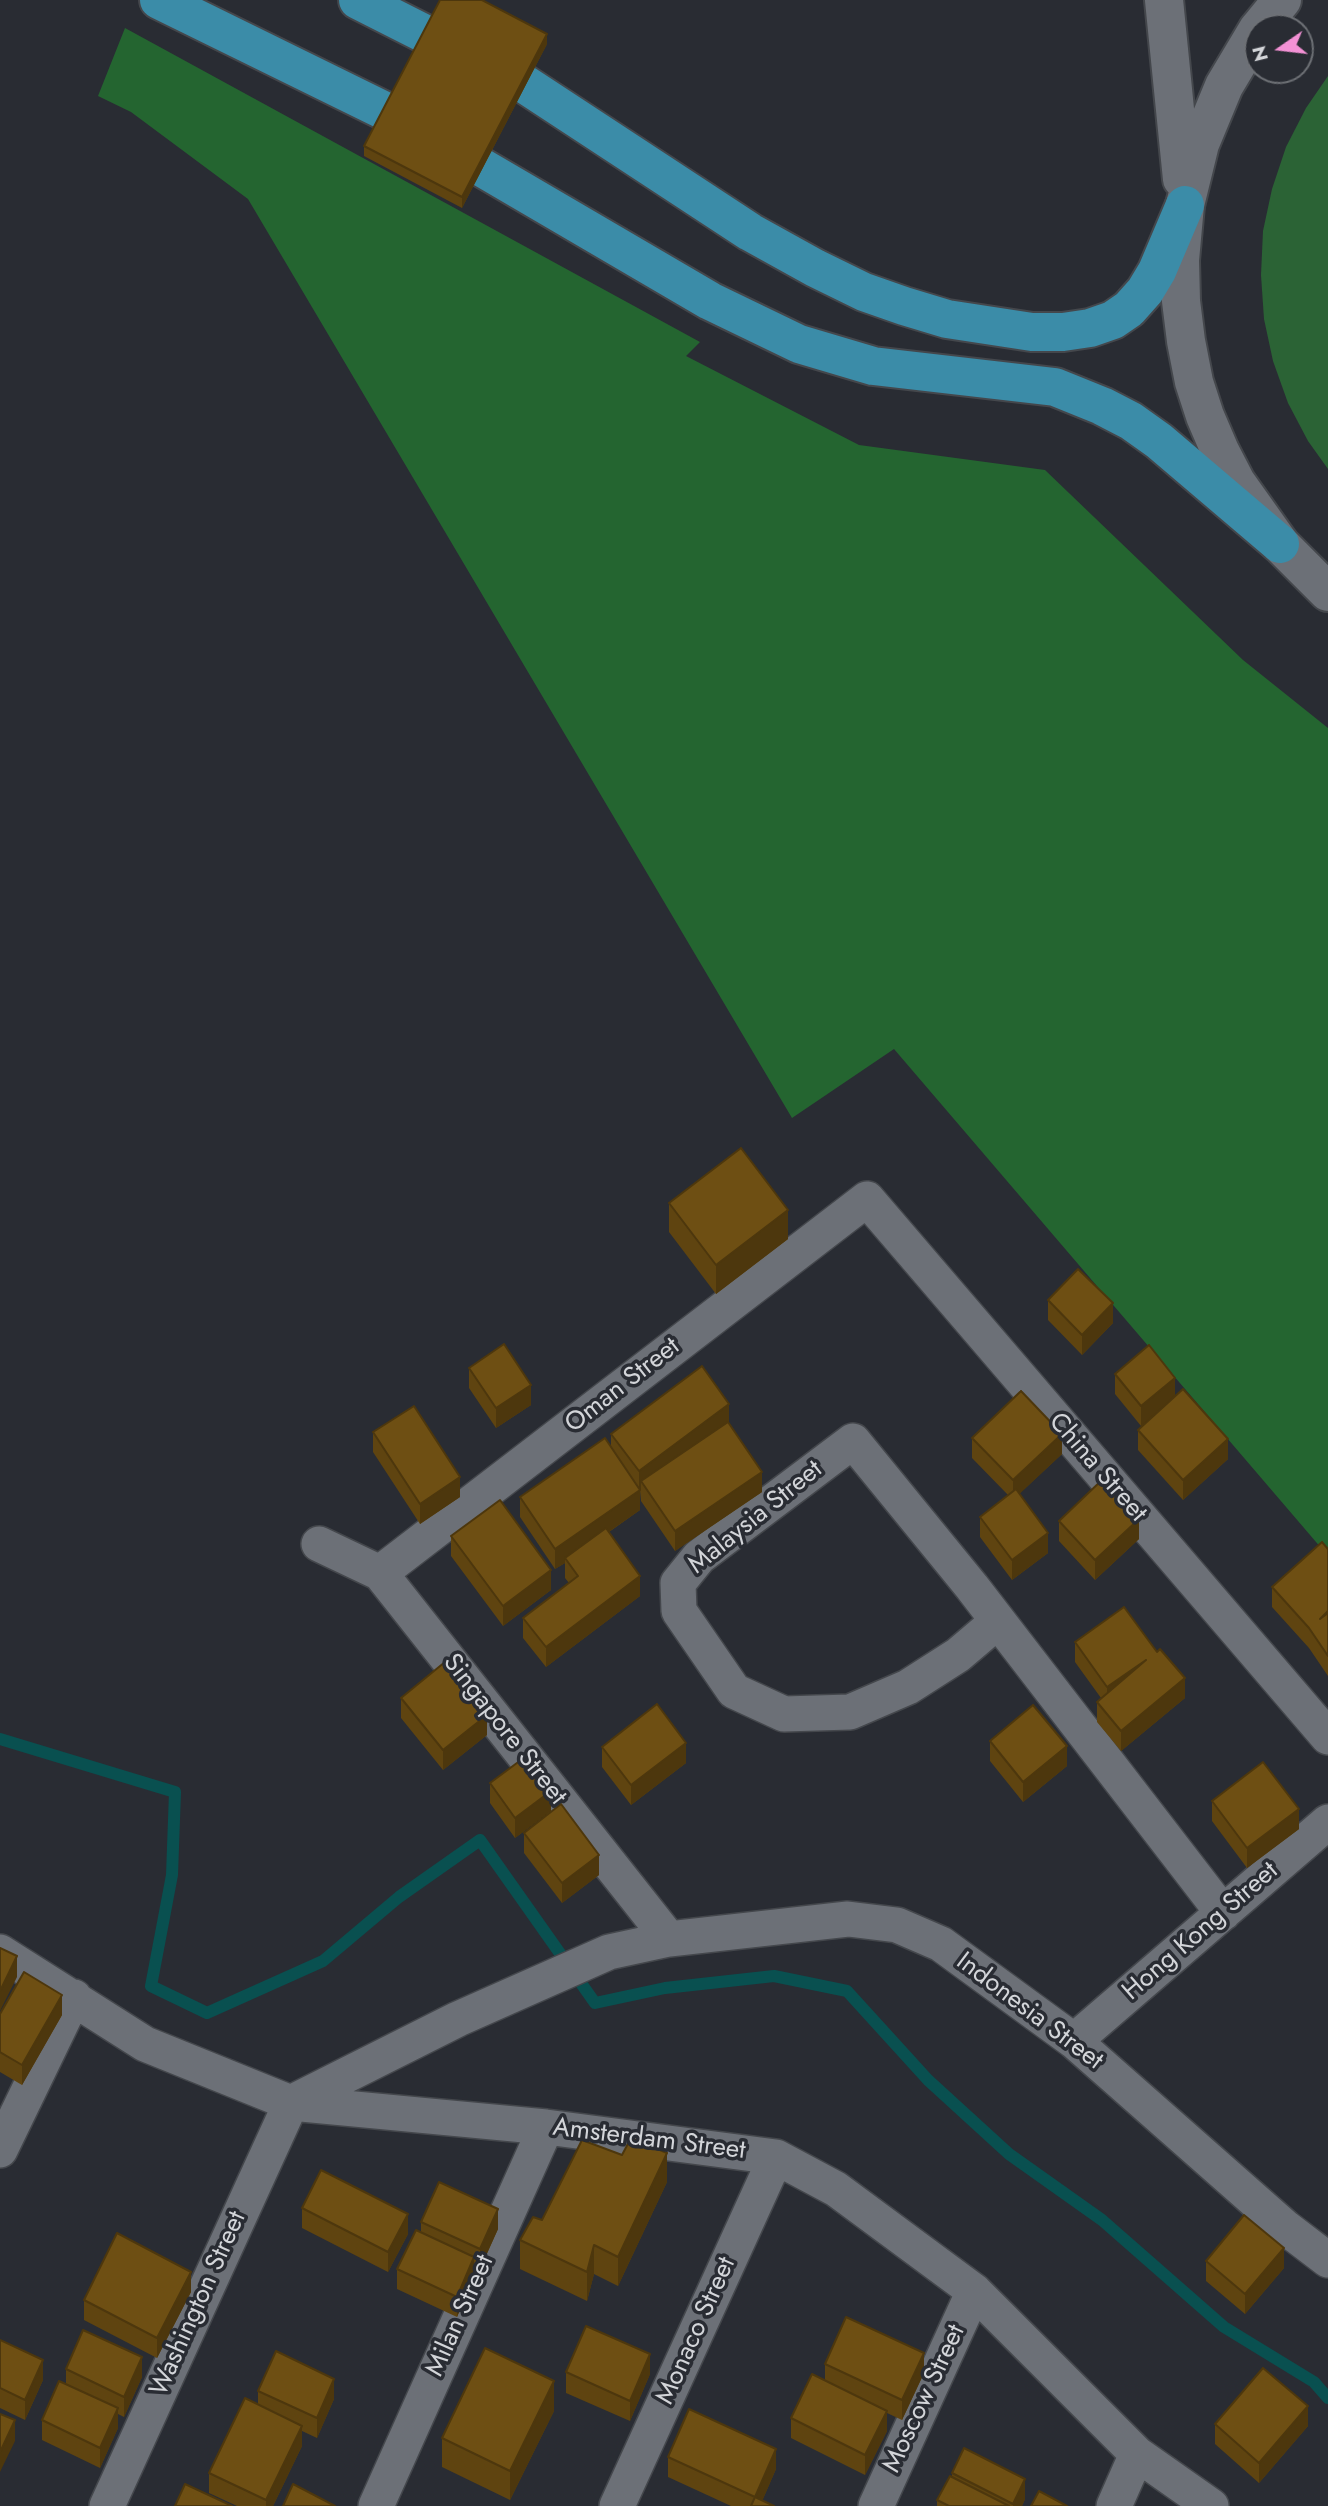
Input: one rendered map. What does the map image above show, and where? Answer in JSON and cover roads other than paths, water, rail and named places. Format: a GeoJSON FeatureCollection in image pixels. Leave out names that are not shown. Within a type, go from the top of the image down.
{"type":"FeatureCollection","features":[{"type":"Feature","properties":{"kind":"highway"},"geometry":{"type":"LineString","coordinates":[[159,0],[387,112],[710,301],[799,344],[873,366],[1055,387],[1102,406],[1131,421],[1159,441],[1280,544]]}},
{"type":"Feature","properties":{"kind":"highway"},"geometry":{"type":"LineString","coordinates":[[358,0],[526,85],[750,233],[815,268],[884,299],[947,318],[1032,332],[1063,332],[1090,328],[1112,320],[1129,309],[1145,291],[1157,271],[1185,205]]}},
{"type":"Feature","properties":{"kind":"main road"},"geometry":{"type":"LineString","coordinates":[[1164,0],[1185,205]]}},
{"type":"Feature","properties":{"kind":"main road"},"geometry":{"type":"LineString","coordinates":[[1271,14],[1282,0]]}},
{"type":"Feature","properties":{"kind":"main road"},"geometry":{"type":"LineString","coordinates":[[1244,55],[1219,98],[1200,144],[1185,205],[1180,260],[1186,341],[1194,382],[1220,451],[1236,482],[1280,544],[1328,592]]}},
{"type":"Feature","properties":{"kind":"street","name":"Oman Street"},"geometry":{"type":"LineString","coordinates":[[380,1573],[867,1199]]}},
{"type":"Feature","properties":{"kind":"street","name":"China Street"},"geometry":{"type":"LineString","coordinates":[[867,1199],[1328,1737]]}},
{"type":"Feature","properties":{"kind":"street","name":"Malaysia Street"},"geometry":{"type":"LineString","coordinates":[[998,1621],[958,1655],[908,1687],[850,1712],[784,1714],[734,1691],[679,1611],[678,1583],[699,1557],[853,1441],[998,1621],[1223,1913]]}},
{"type":"Feature","properties":{"kind":"street","name":"Singapore Street"},"geometry":{"type":"LineString","coordinates":[[319,1544],[380,1573],[669,1939]]}},
{"type":"Feature","properties":{"kind":"street","name":"Hong Kong Street"},"geometry":{"type":"LineString","coordinates":[[1074,2041],[1328,1822]]}},
{"type":"Feature","properties":{"kind":"street","name":"Indonesia Street"},"geometry":{"type":"LineString","coordinates":[[291,2103],[458,2019],[609,1952],[669,1939],[848,1919],[897,1925],[941,1944],[1074,2041],[1286,2228],[1328,2260]]}},
{"type":"Feature","properties":{"kind":"street","name":"Amsterdam Street"},"geometry":{"type":"LineString","coordinates":[[0,1952],[145,2044],[291,2103],[546,2127],[776,2157],[836,2189],[974,2291],[1137,2454],[1211,2506]]}},
{"type":"Feature","properties":{"kind":"street"},"geometry":{"type":"LineString","coordinates":[[0,2150],[74,1997]]}},
{"type":"Feature","properties":{"kind":"street","name":"Washington Street"},"geometry":{"type":"LineString","coordinates":[[107,2506],[291,2103]]}},
{"type":"Feature","properties":{"kind":"street","name":"Milan Street"},"geometry":{"type":"LineString","coordinates":[[376,2506],[546,2127]]}},
{"type":"Feature","properties":{"kind":"street","name":"Monaco Street"},"geometry":{"type":"LineString","coordinates":[[617,2506],[776,2157]]}},
{"type":"Feature","properties":{"kind":"street","name":"Moscow Street"},"geometry":{"type":"LineString","coordinates":[[876,2506],[974,2291]]}},
{"type":"Feature","properties":{"kind":"street"},"geometry":{"type":"LineString","coordinates":[[1114,2506],[1137,2454]]}},
{"type":"Feature","properties":{"kind":"waterway"},"geometry":{"type":"LineString","coordinates":[[0,1739],[175,1792],[172,1875],[151,1986],[207,2013],[323,1961],[399,1897],[480,1840],[595,2003],[665,1988],[774,1976],[847,1991],[928,2080],[1009,2154],[1102,2220],[1224,2327],[1314,2382],[1328,2398]]}}]}
